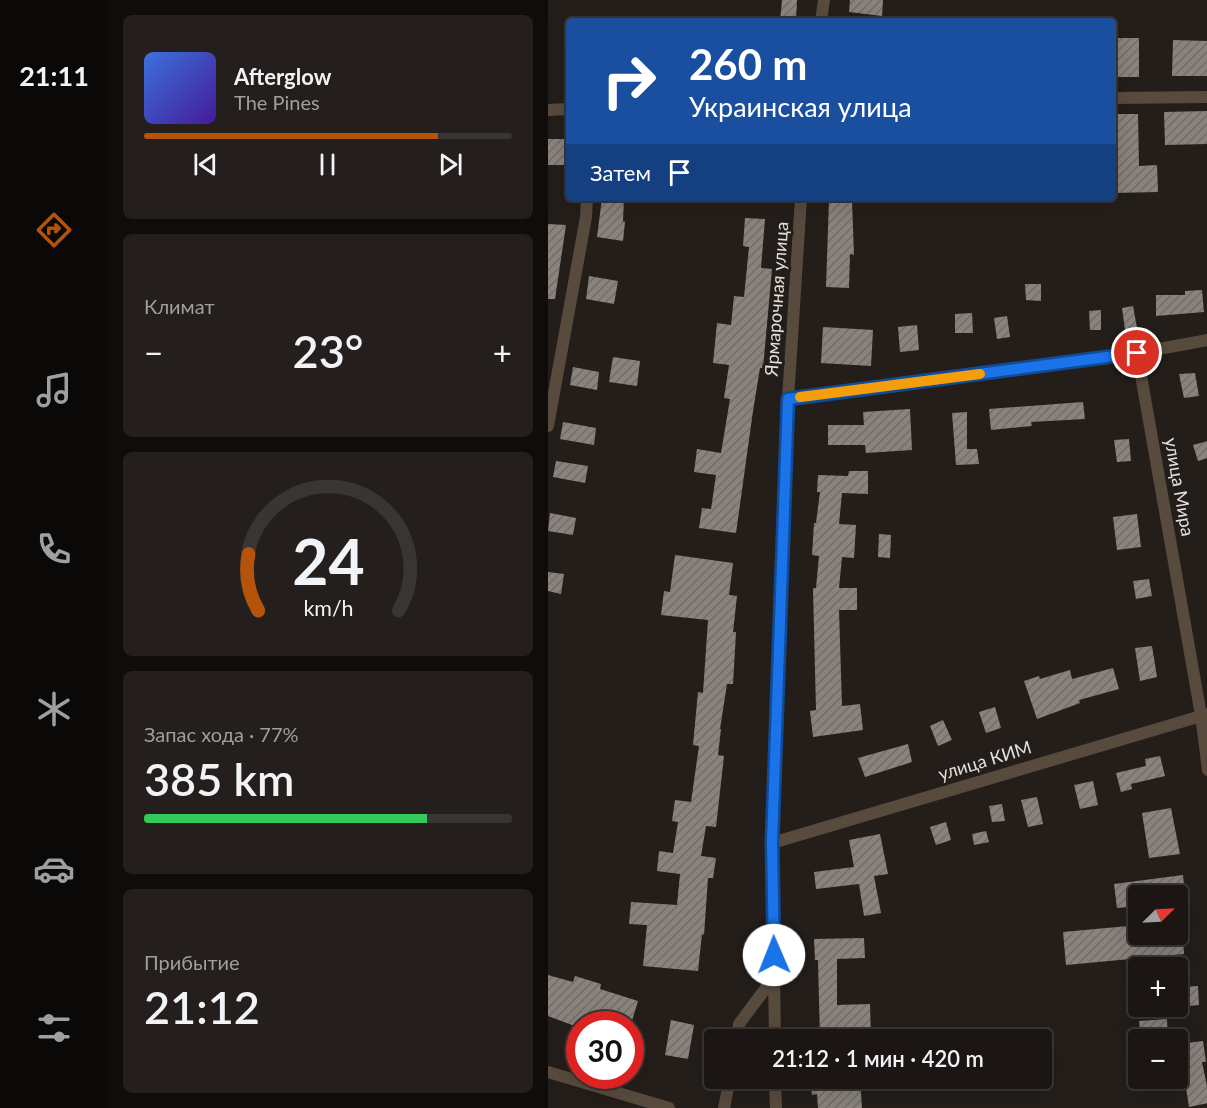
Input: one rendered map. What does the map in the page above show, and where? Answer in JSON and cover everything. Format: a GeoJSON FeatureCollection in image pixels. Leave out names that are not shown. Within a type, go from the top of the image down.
{"type":"FeatureCollection","features":[{"type":"Feature","properties":{"kind":"street"},"geometry":{"type":"LineString","coordinates":[[821,18],[824,0]]}},
{"type":"Feature","properties":{"kind":"street"},"geometry":{"type":"LineString","coordinates":[[1116,98],[1208,97]]}},
{"type":"Feature","properties":{"kind":"street"},"geometry":{"type":"LineString","coordinates":[[548,110],[566,109]]}},
{"type":"Feature","properties":{"kind":"street"},"geometry":{"type":"LineString","coordinates":[[548,426],[586,217],[587,201]]}},
{"type":"Feature","properties":{"kind":"street","name":"Ярмарочная улица"},"geometry":{"type":"LineString","coordinates":[[775,1029],[772,843],[788,399],[801,201]]}},
{"type":"Feature","properties":{"kind":"street"},"geometry":{"type":"LineString","coordinates":[[788,399],[1137,353],[1208,340]]}},
{"type":"Feature","properties":{"kind":"street","name":"улица Мира"},"geometry":{"type":"LineString","coordinates":[[1137,353],[1204,714],[1208,770]]}},
{"type":"Feature","properties":{"kind":"street","name":"улица КИМ"},"geometry":{"type":"LineString","coordinates":[[772,843],[1204,714]]}},
{"type":"Feature","properties":{"kind":"street"},"geometry":{"type":"LineString","coordinates":[[739,1029],[740,1024],[774,977]]}},
{"type":"Feature","properties":{"kind":"street"},"geometry":{"type":"LineString","coordinates":[[548,1072],[669,1108]]}},
{"type":"Feature","properties":{"kind":"street"},"geometry":{"type":"LineString","coordinates":[[724,1108],[728,1089]]}},
{"type":"Feature","properties":{"kind":"street"},"geometry":{"type":"LineString","coordinates":[[775,1089],[776,1108]]}},
{"type":"Feature","properties":{"kind":"building"},"geometry":{"type":"Polygon","coordinates":[[[782,0],[797,0],[796,18],[780,18],[782,0]]]}},
{"type":"Feature","properties":{"kind":"building"},"geometry":{"type":"Polygon","coordinates":[[[850,0],[883,0],[882,16],[849,12],[850,0]]]}},
{"type":"Feature","properties":{"kind":"building"},"geometry":{"type":"Polygon","coordinates":[[[1116,38],[1139,38],[1139,77],[1116,77],[1116,38]]]}},
{"type":"Feature","properties":{"kind":"building"},"geometry":{"type":"Polygon","coordinates":[[[1173,40],[1208,41],[1208,76],[1172,76],[1173,40]]]}},
{"type":"Feature","properties":{"kind":"building"},"geometry":{"type":"Polygon","coordinates":[[[1208,111],[1208,144],[1165,145],[1164,112],[1208,111]]]}},
{"type":"Feature","properties":{"kind":"building"},"geometry":{"type":"Polygon","coordinates":[[[1116,114],[1138,114],[1139,166],[1157,165],[1158,192],[1116,193],[1116,114]]]}},
{"type":"Feature","properties":{"kind":"building"},"geometry":{"type":"Polygon","coordinates":[[[548,139],[566,139],[566,165],[548,165],[548,139]]]}},
{"type":"Feature","properties":{"kind":"building"},"geometry":{"type":"Polygon","coordinates":[[[602,201],[624,201],[623,241],[597,237],[602,201]]]}},
{"type":"Feature","properties":{"kind":"building"},"geometry":{"type":"Polygon","coordinates":[[[829,201],[852,201],[854,255],[850,254],[849,288],[826,287],[829,201]]]}},
{"type":"Feature","properties":{"kind":"building"},"geometry":{"type":"Polygon","coordinates":[[[745,218],[765,219],[761,268],[772,269],[763,368],[760,368],[736,533],[699,528],[702,508],[711,509],[716,475],[694,472],[697,449],[721,453],[730,399],[724,398],[729,365],[713,363],[717,323],[731,325],[734,296],[744,297],[749,247],[743,246],[745,218]]]}},
{"type":"Feature","properties":{"kind":"building"},"geometry":{"type":"Polygon","coordinates":[[[548,224],[566,225],[555,299],[548,299],[548,224]]]}},
{"type":"Feature","properties":{"kind":"building"},"geometry":{"type":"Polygon","coordinates":[[[589,276],[618,281],[614,304],[586,299],[589,276]]]}},
{"type":"Feature","properties":{"kind":"building"},"geometry":{"type":"Polygon","coordinates":[[[1025,284],[1041,284],[1041,301],[1026,300],[1025,284]]]}},
{"type":"Feature","properties":{"kind":"building"},"geometry":{"type":"Polygon","coordinates":[[[1202,290],[1204,312],[1156,316],[1156,295],[1185,295],[1185,291],[1202,290]]]}},
{"type":"Feature","properties":{"kind":"building"},"geometry":{"type":"Polygon","coordinates":[[[1133,306],[1137,328],[1125,330],[1122,308],[1133,306]]]}},
{"type":"Feature","properties":{"kind":"building"},"geometry":{"type":"Polygon","coordinates":[[[1101,310],[1101,330],[1090,330],[1089,311],[1101,310]]]}},
{"type":"Feature","properties":{"kind":"building"},"geometry":{"type":"Polygon","coordinates":[[[972,313],[973,333],[955,333],[955,314],[972,313]]]}},
{"type":"Feature","properties":{"kind":"building"},"geometry":{"type":"Polygon","coordinates":[[[1007,316],[1010,337],[997,339],[994,318],[1007,316]]]}},
{"type":"Feature","properties":{"kind":"building"},"geometry":{"type":"Polygon","coordinates":[[[917,325],[919,350],[900,352],[898,327],[917,325]]]}},
{"type":"Feature","properties":{"kind":"building"},"geometry":{"type":"Polygon","coordinates":[[[823,327],[873,330],[871,366],[821,363],[823,327]]]}},
{"type":"Feature","properties":{"kind":"building"},"geometry":{"type":"Polygon","coordinates":[[[613,357],[640,361],[637,386],[609,382],[613,357]]]}},
{"type":"Feature","properties":{"kind":"building"},"geometry":{"type":"Polygon","coordinates":[[[573,367],[599,372],[597,390],[570,385],[573,367]]]}},
{"type":"Feature","properties":{"kind":"building"},"geometry":{"type":"Polygon","coordinates":[[[1195,373],[1199,396],[1184,398],[1179,374],[1195,373]]]}},
{"type":"Feature","properties":{"kind":"building"},"geometry":{"type":"Polygon","coordinates":[[[1083,402],[1085,419],[1031,422],[1032,426],[991,430],[989,409],[1083,402]]]}},
{"type":"Feature","properties":{"kind":"building"},"geometry":{"type":"Polygon","coordinates":[[[910,409],[912,450],[866,453],[865,445],[828,445],[828,425],[864,425],[863,412],[910,409]]]}},
{"type":"Feature","properties":{"kind":"building"},"geometry":{"type":"Polygon","coordinates":[[[967,412],[967,449],[977,449],[979,464],[956,465],[952,413],[967,412]]]}},
{"type":"Feature","properties":{"kind":"building"},"geometry":{"type":"Polygon","coordinates":[[[563,422],[596,428],[594,445],[560,439],[563,422]]]}},
{"type":"Feature","properties":{"kind":"building"},"geometry":{"type":"Polygon","coordinates":[[[1129,439],[1131,461],[1117,462],[1114,440],[1129,439]]]}},
{"type":"Feature","properties":{"kind":"building"},"geometry":{"type":"Polygon","coordinates":[[[1208,441],[1208,458],[1198,461],[1193,445],[1208,441]]]}},
{"type":"Feature","properties":{"kind":"building"},"geometry":{"type":"Polygon","coordinates":[[[556,461],[588,466],[585,483],[553,477],[556,461]]]}},
{"type":"Feature","properties":{"kind":"building"},"geometry":{"type":"Polygon","coordinates":[[[849,471],[868,471],[868,494],[842,493],[839,524],[856,525],[854,558],[842,557],[839,588],[857,588],[857,610],[839,610],[842,706],[860,704],[863,730],[813,737],[810,711],[816,710],[813,588],[816,588],[819,556],[812,555],[814,523],[816,523],[820,492],[817,492],[818,475],[848,476],[849,471]]]}},
{"type":"Feature","properties":{"kind":"building"},"geometry":{"type":"Polygon","coordinates":[[[550,513],[576,518],[573,535],[548,531],[550,513]]]}},
{"type":"Feature","properties":{"kind":"building"},"geometry":{"type":"Polygon","coordinates":[[[1137,514],[1141,547],[1117,550],[1113,517],[1137,514]]]}},
{"type":"Feature","properties":{"kind":"building"},"geometry":{"type":"Polygon","coordinates":[[[879,534],[891,535],[890,558],[878,557],[879,534]]]}},
{"type":"Feature","properties":{"kind":"building"},"geometry":{"type":"Polygon","coordinates":[[[675,555],[733,563],[729,595],[737,596],[733,632],[736,632],[733,684],[727,684],[720,729],[718,755],[724,756],[716,827],[706,826],[701,856],[716,858],[713,878],[708,878],[704,935],[702,934],[698,971],[643,966],[647,925],[629,924],[631,902],[677,905],[680,874],[657,871],[659,851],[673,853],[678,822],[672,821],[675,800],[691,802],[699,746],[693,745],[698,692],[703,693],[708,620],[661,615],[664,591],[670,592],[675,555]]]}},
{"type":"Feature","properties":{"kind":"building"},"geometry":{"type":"Polygon","coordinates":[[[548,572],[564,574],[561,594],[548,591],[548,572]]]}},
{"type":"Feature","properties":{"kind":"building"},"geometry":{"type":"Polygon","coordinates":[[[1149,579],[1152,596],[1136,599],[1133,581],[1149,579]]]}},
{"type":"Feature","properties":{"kind":"building"},"geometry":{"type":"Polygon","coordinates":[[[1152,646],[1157,677],[1140,681],[1135,648],[1152,646]]]}},
{"type":"Feature","properties":{"kind":"building"},"geometry":{"type":"Polygon","coordinates":[[[1113,668],[1119,689],[1079,700],[1080,703],[1037,719],[1024,681],[1070,670],[1072,679],[1113,668]]]}},
{"type":"Feature","properties":{"kind":"building"},"geometry":{"type":"Polygon","coordinates":[[[995,707],[1001,728],[986,733],[979,712],[995,707]]]}},
{"type":"Feature","properties":{"kind":"building"},"geometry":{"type":"Polygon","coordinates":[[[943,720],[952,740],[938,746],[930,726],[943,720]]]}},
{"type":"Feature","properties":{"kind":"building"},"geometry":{"type":"Polygon","coordinates":[[[908,744],[912,762],[865,777],[858,758],[908,744]]]}},
{"type":"Feature","properties":{"kind":"building"},"geometry":{"type":"Polygon","coordinates":[[[1160,756],[1165,776],[1131,784],[1132,789],[1121,792],[1116,773],[1146,766],[1145,759],[1160,756]]]}},
{"type":"Feature","properties":{"kind":"building"},"geometry":{"type":"Polygon","coordinates":[[[1093,781],[1098,805],[1080,809],[1074,785],[1093,781]]]}},
{"type":"Feature","properties":{"kind":"building"},"geometry":{"type":"Polygon","coordinates":[[[1037,797],[1043,824],[1028,827],[1021,800],[1037,797]]]}},
{"type":"Feature","properties":{"kind":"building"},"geometry":{"type":"Polygon","coordinates":[[[1002,804],[1005,821],[992,822],[989,806],[1002,804]]]}},
{"type":"Feature","properties":{"kind":"building"},"geometry":{"type":"Polygon","coordinates":[[[1171,808],[1180,854],[1149,858],[1142,813],[1171,808]]]}},
{"type":"Feature","properties":{"kind":"building"},"geometry":{"type":"Polygon","coordinates":[[[946,822],[951,840],[936,845],[930,827],[946,822]]]}},
{"type":"Feature","properties":{"kind":"building"},"geometry":{"type":"Polygon","coordinates":[[[986,831],[989,842],[974,845],[972,834],[986,831]]]}},
{"type":"Feature","properties":{"kind":"building"},"geometry":{"type":"Polygon","coordinates":[[[880,834],[888,874],[874,876],[881,913],[864,916],[859,884],[816,889],[814,872],[854,867],[849,840],[880,834]]]}},
{"type":"Feature","properties":{"kind":"building"},"geometry":{"type":"Polygon","coordinates":[[[1183,875],[1184,885],[1128,885],[1128,907],[1117,908],[1114,884],[1183,875]]]}},
{"type":"Feature","properties":{"kind":"building"},"geometry":{"type":"Polygon","coordinates":[[[1128,926],[1128,945],[1184,945],[1184,954],[1128,957],[1128,959],[1066,965],[1063,932],[1128,926]]]}},
{"type":"Feature","properties":{"kind":"building"},"geometry":{"type":"Polygon","coordinates":[[[864,938],[865,958],[837,959],[837,1005],[870,1004],[871,1029],[820,1029],[818,960],[815,960],[814,939],[864,938]]]}},
{"type":"Feature","properties":{"kind":"building"},"geometry":{"type":"Polygon","coordinates":[[[548,975],[573,982],[575,976],[601,984],[600,989],[638,1001],[635,1011],[566,1011],[566,1023],[548,1016],[548,975]]]}},
{"type":"Feature","properties":{"kind":"building"},"geometry":{"type":"Polygon","coordinates":[[[1188,986],[1198,986],[1199,1005],[1188,1006],[1188,986]]]}},
{"type":"Feature","properties":{"kind":"building"},"geometry":{"type":"Polygon","coordinates":[[[1167,1019],[1167,1029],[1140,1029],[1139,1021],[1167,1019]]]}},
{"type":"Feature","properties":{"kind":"building"},"geometry":{"type":"Polygon","coordinates":[[[671,1020],[694,1025],[688,1059],[665,1055],[671,1020]]]}},
{"type":"Feature","properties":{"kind":"building"},"geometry":{"type":"Polygon","coordinates":[[[1203,1041],[1206,1062],[1202,1062],[1208,1091],[1208,1103],[1189,1107],[1186,1089],[1188,1089],[1188,1043],[1203,1041]]]}},
{"type":"Feature","properties":{"kind":"building"},"geometry":{"type":"Polygon","coordinates":[[[811,1089],[861,1089],[862,1108],[818,1108],[817,1094],[812,1095],[811,1089]]]}},
{"type":"Feature","properties":{"kind":"slow traffic"},"geometry":{"type":"LineString","coordinates":[[800,397],[980,374]]}},
{"type":"Feature","properties":{"kind":"route"},"geometry":{"type":"LineString","coordinates":[[774,955],[772,843],[788,399],[1137,353]]}}]}
